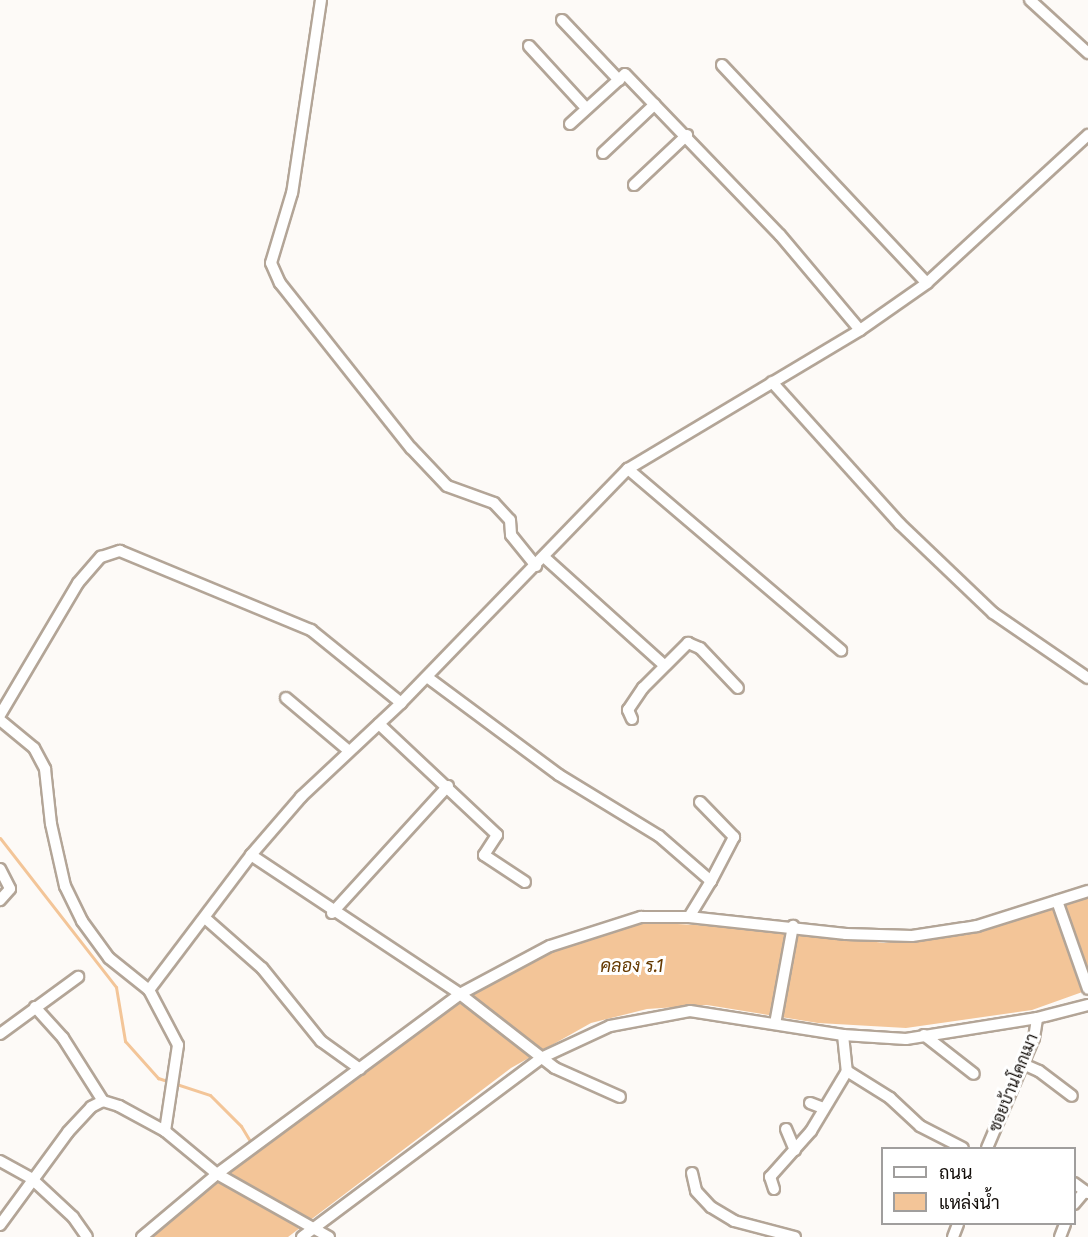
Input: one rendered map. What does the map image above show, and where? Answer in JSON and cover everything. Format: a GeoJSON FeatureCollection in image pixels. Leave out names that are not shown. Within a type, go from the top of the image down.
{"type":"FeatureCollection","features":[{"type":"Feature","properties":{"kind":"street"},"geometry":{"type":"LineString","coordinates":[[321,0],[292,193],[271,263],[280,283],[426,465],[447,486],[494,503],[510,520],[511,535],[536,566]]}},
{"type":"Feature","properties":{"kind":"street"},"geometry":{"type":"LineString","coordinates":[[1030,0],[1088,53]]}},
{"type":"Feature","properties":{"kind":"street"},"geometry":{"type":"LineString","coordinates":[[562,20],[619,80]]}},
{"type":"Feature","properties":{"kind":"street"},"geometry":{"type":"LineString","coordinates":[[529,46],[586,108]]}},
{"type":"Feature","properties":{"kind":"street"},"geometry":{"type":"LineString","coordinates":[[722,65],[927,282]]}},
{"type":"Feature","properties":{"kind":"street"},"geometry":{"type":"LineString","coordinates":[[570,124],[625,74],[687,135],[780,235],[860,330]]}},
{"type":"Feature","properties":{"kind":"street"},"geometry":{"type":"LineString","coordinates":[[603,153],[655,104]]}},
{"type":"Feature","properties":{"kind":"street"},"geometry":{"type":"LineString","coordinates":[[634,185],[687,135]]}},
{"type":"Feature","properties":{"kind":"street"},"geometry":{"type":"LineString","coordinates":[[149,990],[251,855],[349,751],[427,677],[628,469],[860,330],[927,282],[1088,135]]}},
{"type":"Feature","properties":{"kind":"street"},"geometry":{"type":"LineString","coordinates":[[772,382],[900,524],[993,613],[1088,678]]}},
{"type":"Feature","properties":{"kind":"street"},"geometry":{"type":"LineString","coordinates":[[628,469],[841,650]]}},
{"type":"Feature","properties":{"kind":"street"},"geometry":{"type":"LineString","coordinates":[[0,715],[78,583],[102,556],[120,551],[311,630],[401,703]]}},
{"type":"Feature","properties":{"kind":"street"},"geometry":{"type":"LineString","coordinates":[[544,557],[664,665]]}},
{"type":"Feature","properties":{"kind":"street"},"geometry":{"type":"LineString","coordinates":[[632,719],[628,710],[664,665],[692,643],[738,688]]}},
{"type":"Feature","properties":{"kind":"street"},"geometry":{"type":"LineString","coordinates":[[427,677],[559,775],[659,836],[711,881]]}},
{"type":"Feature","properties":{"kind":"street"},"geometry":{"type":"LineString","coordinates":[[286,698],[349,751]]}},
{"type":"Feature","properties":{"kind":"street"},"geometry":{"type":"LineString","coordinates":[[0,720],[34,748],[45,769],[51,824],[65,886],[82,921],[109,958],[149,990],[178,1045],[171,1104],[165,1131]]}},
{"type":"Feature","properties":{"kind":"street"},"geometry":{"type":"LineString","coordinates":[[379,724],[448,786],[497,835],[484,855],[525,882]]}},
{"type":"Feature","properties":{"kind":"street"},"geometry":{"type":"LineString","coordinates":[[332,912],[448,786]]}},
{"type":"Feature","properties":{"kind":"street"},"geometry":{"type":"LineString","coordinates":[[689,917],[734,837],[700,802]]}},
{"type":"Feature","properties":{"kind":"street"},"geometry":{"type":"LineString","coordinates":[[251,855],[332,912],[460,994],[541,1058],[583,1083],[620,1097]]}},
{"type":"Feature","properties":{"kind":"street"},"geometry":{"type":"LineString","coordinates":[[0,869],[10,889],[0,900]]}},
{"type":"Feature","properties":{"kind":"street"},"geometry":{"type":"LineString","coordinates":[[142,1237],[218,1174],[460,994],[550,946],[641,917],[689,917],[793,926],[846,934],[912,936],[977,926],[1058,905],[1088,891]]}},
{"type":"Feature","properties":{"kind":"street"},"geometry":{"type":"LineString","coordinates":[[1058,905],[1088,989]]}},
{"type":"Feature","properties":{"kind":"street"},"geometry":{"type":"LineString","coordinates":[[205,918],[262,968],[321,1041],[360,1069]]}},
{"type":"Feature","properties":{"kind":"street"},"geometry":{"type":"LineString","coordinates":[[775,1024],[793,926]]}},
{"type":"Feature","properties":{"kind":"street"},"geometry":{"type":"LineString","coordinates":[[0,1034],[78,977]]}},
{"type":"Feature","properties":{"kind":"street"},"geometry":{"type":"LineString","coordinates":[[302,1237],[541,1058],[610,1026],[690,1011],[843,1035],[906,1039],[1037,1018],[1088,1005]]}},
{"type":"Feature","properties":{"kind":"street"},"geometry":{"type":"LineString","coordinates":[[35,1007],[63,1038],[103,1101],[165,1131],[218,1174],[329,1237]]}},
{"type":"Feature","properties":{"kind":"street","name":"ซอยบ้านโคกเมา"},"geometry":{"type":"LineString","coordinates":[[988,1147],[1023,1064],[1037,1018]]}},
{"type":"Feature","properties":{"kind":"street"},"geometry":{"type":"LineString","coordinates":[[774,1189],[770,1177],[811,1131],[847,1071],[843,1035]]}},
{"type":"Feature","properties":{"kind":"street"},"geometry":{"type":"LineString","coordinates":[[924,1035],[974,1074]]}},
{"type":"Feature","properties":{"kind":"street"},"geometry":{"type":"LineString","coordinates":[[1023,1064],[1039,1071],[1072,1096]]}},
{"type":"Feature","properties":{"kind":"street"},"geometry":{"type":"LineString","coordinates":[[847,1071],[890,1098],[945,1145]]}},
{"type":"Feature","properties":{"kind":"street"},"geometry":{"type":"LineString","coordinates":[[0,1225],[68,1132],[103,1101]]}},
{"type":"Feature","properties":{"kind":"street"},"geometry":{"type":"LineString","coordinates":[[810,1103],[823,1108]]}},
{"type":"Feature","properties":{"kind":"street"},"geometry":{"type":"LineString","coordinates":[[786,1129],[795,1150]]}},
{"type":"Feature","properties":{"kind":"street"},"geometry":{"type":"LineString","coordinates":[[0,1161],[32,1179],[73,1217],[87,1237]]}},
{"type":"Feature","properties":{"kind":"street"},"geometry":{"type":"LineString","coordinates":[[692,1173],[696,1191],[711,1207],[734,1221],[795,1237]]}},
{"type":"Feature","properties":{"kind":"water","name":"คลอง ร.1"},"geometry":{"type":"Polygon","coordinates":[[[1088,893],[1088,990],[1032,1010],[906,1028],[818,1023],[707,1005],[647,1009],[591,1023],[511,1068],[288,1237],[152,1237],[256,1151],[457,1002],[554,949],[641,922],[786,930],[884,943],[988,927],[1088,893]]]}},
{"type":"Feature","properties":{"kind":"waterway"},"geometry":{"type":"LineString","coordinates":[[0,838],[116,987],[125,1041],[158,1078],[210,1095],[241,1126],[253,1146]]}}]}
